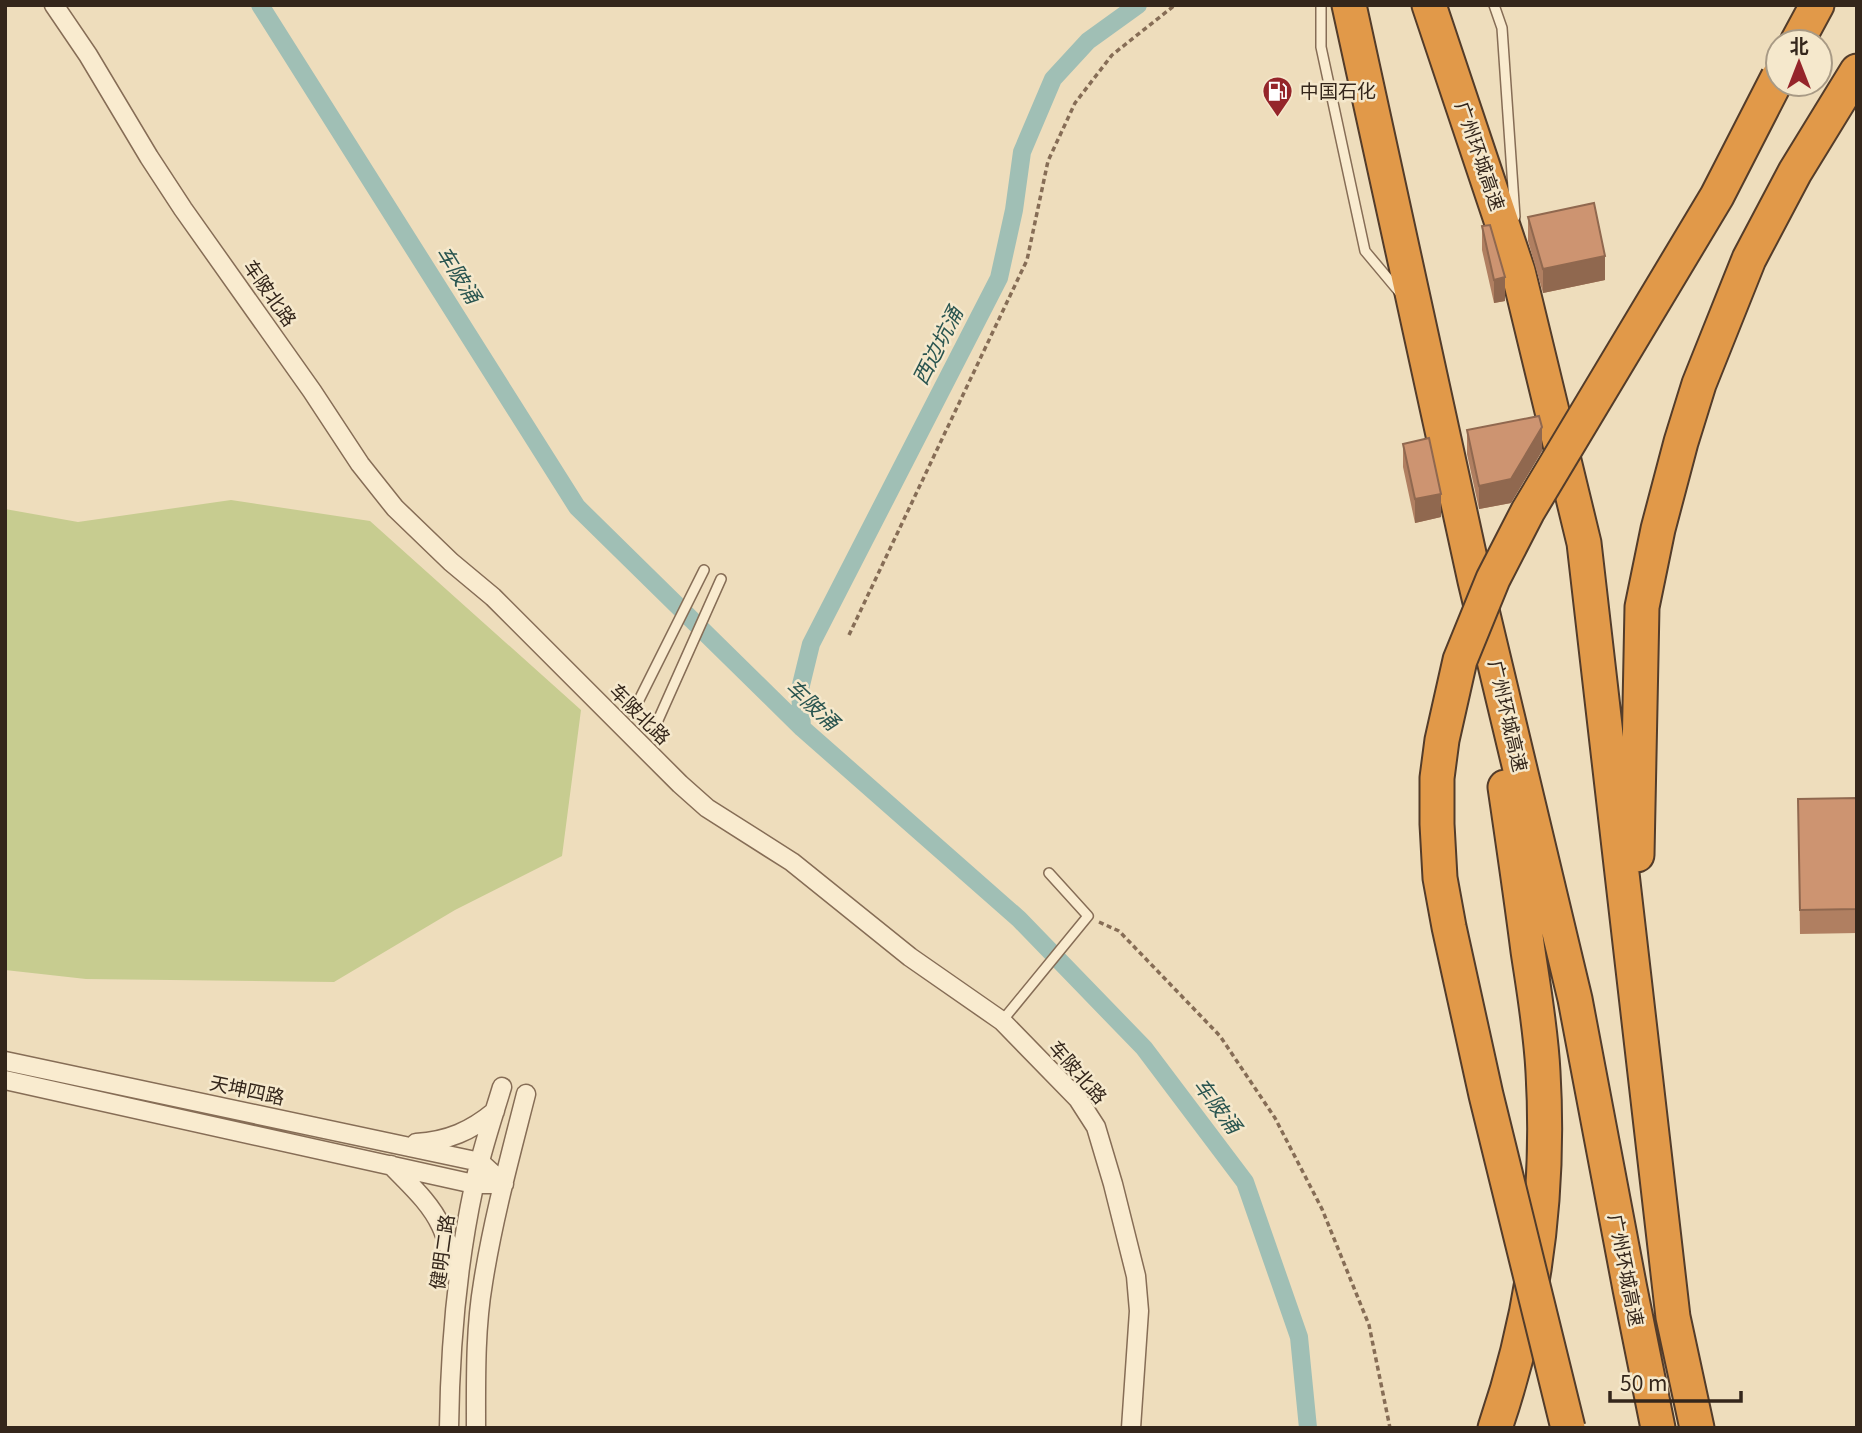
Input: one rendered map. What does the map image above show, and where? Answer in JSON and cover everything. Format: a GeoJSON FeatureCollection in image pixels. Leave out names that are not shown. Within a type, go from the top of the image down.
{"type":"FeatureCollection","features":[{"type":"Feature","properties":{"kind":"highway","name":"广州环城高速"},"geometry":{"type":"LineString","coordinates":[[1349,5],[1475,581],[1575,999],[1658,1428]]}},
{"type":"Feature","properties":{"kind":"highway","name":"广州环城高速"},"geometry":{"type":"LineString","coordinates":[[1429,5],[1518,271],[1584,543],[1673,1317],[1697,1428]]}},
{"type":"Feature","properties":{"kind":"highway"},"geometry":{"type":"LineString","coordinates":[[1805,28],[1818,5]]}},
{"type":"Feature","properties":{"kind":"highway"},"geometry":{"type":"LineString","coordinates":[[1634,983],[1642,607],[1658,529],[1699,384],[1749,259],[1795,172],[1857,71]]}},
{"type":"Feature","properties":{"kind":"highway"},"geometry":{"type":"LineString","coordinates":[[1567,1428],[1489,1108],[1440,878],[1437,778],[1442,740],[1460,660],[1493,579],[1528,511],[1717,196],[1767,98]]}},
{"type":"Feature","properties":{"kind":"highway"},"geometry":{"type":"LineString","coordinates":[[1475,581],[1536,1002],[1544,1098],[1540,1211],[1533,1276],[1518,1350],[1495,1428]]}},
{"type":"Feature","properties":{"kind":"street","name":"车陂北路"},"geometry":{"type":"LineString","coordinates":[[54,5],[183,209],[306,382],[360,464],[395,508],[451,562],[493,597],[707,808],[792,862],[910,957],[1002,1021],[1078,1099],[1096,1127],[1136,1276],[1139,1296],[1132,1428]]}},
{"type":"Feature","properties":{"kind":"street","name":"天坤四路"},"geometry":{"type":"LineString","coordinates":[[5,1061],[480,1162]]}},
{"type":"Feature","properties":{"kind":"street"},"geometry":{"type":"LineString","coordinates":[[5,1080],[474,1184],[503,1184]]}},
{"type":"Feature","properties":{"kind":"street","name":"健明二路"},"geometry":{"type":"LineString","coordinates":[[449,1428],[458,1283],[474,1184],[502,1087]]}},
{"type":"Feature","properties":{"kind":"street"},"geometry":{"type":"LineString","coordinates":[[476,1428],[482,1286],[492,1231],[526,1094]]}},
{"type":"Feature","properties":{"kind":"street"},"geometry":{"type":"LineString","coordinates":[[397,1144],[433,1142],[449,1138],[462,1133],[495,1111]]}},
{"type":"Feature","properties":{"kind":"street"},"geometry":{"type":"LineString","coordinates":[[480,1162],[503,1184]]}},
{"type":"Feature","properties":{"kind":"street"},"geometry":{"type":"LineString","coordinates":[[391,1166],[432,1210],[447,1242],[458,1283]]}},
{"type":"Feature","properties":{"kind":"lane"},"geometry":{"type":"LineString","coordinates":[[1321,5],[1321,47],[1365,251],[1418,314]]}},
{"type":"Feature","properties":{"kind":"lane"},"geometry":{"type":"LineString","coordinates":[[1494,5],[1502,28],[1518,271]]}},
{"type":"Feature","properties":{"kind":"lane"},"geometry":{"type":"LineString","coordinates":[[633,712],[704,570]]}},
{"type":"Feature","properties":{"kind":"lane"},"geometry":{"type":"LineString","coordinates":[[655,727],[721,579]]}},
{"type":"Feature","properties":{"kind":"lane"},"geometry":{"type":"LineString","coordinates":[[1002,1021],[1088,916],[1049,873]]}},
{"type":"Feature","properties":{"kind":"lane"},"geometry":{"type":"LineString","coordinates":[[502,1087],[526,1094]]}},
{"type":"Feature","properties":{"kind":"path"},"geometry":{"type":"LineString","coordinates":[[849,635],[1027,260],[1048,161],[1075,103],[1112,55],[1175,5]]}},
{"type":"Feature","properties":{"kind":"path"},"geometry":{"type":"LineString","coordinates":[[1088,916],[1119,931],[1220,1036],[1275,1118],[1322,1209],[1369,1325],[1390,1428]]}},
{"type":"Feature","properties":{"kind":"green space"},"geometry":{"type":"Polygon","coordinates":[[[231,500],[370,521],[581,710],[562,856],[455,910],[334,982],[86,979],[5,970],[5,509],[78,522],[231,500]]]}},
{"type":"Feature","properties":{"kind":"building"},"geometry":{"type":"Polygon","coordinates":[[[1594,203],[1605,256],[1543,269],[1528,217],[1594,203]]]}},
{"type":"Feature","properties":{"kind":"building"},"geometry":{"type":"Polygon","coordinates":[[[1490,225],[1505,277],[1494,280],[1482,226],[1490,225]]]}},
{"type":"Feature","properties":{"kind":"building"},"geometry":{"type":"Polygon","coordinates":[[[1539,416],[1542,427],[1511,479],[1479,486],[1467,430],[1539,416]]]}},
{"type":"Feature","properties":{"kind":"building"},"geometry":{"type":"Polygon","coordinates":[[[1429,438],[1441,494],[1415,499],[1403,444],[1429,438]]]}},
{"type":"Feature","properties":{"kind":"building"},"geometry":{"type":"Polygon","coordinates":[[[1857,798],[1857,909],[1800,910],[1798,799],[1857,798]]]}},
{"type":"Feature","properties":{"kind":"waterway","name":"车陂涌"},"geometry":{"type":"LineString","coordinates":[[260,5],[577,507],[802,728],[1019,919],[1144,1048],[1245,1182],[1299,1337],[1308,1428]]}},
{"type":"Feature","properties":{"kind":"waterway","name":"西边坑涌"},"geometry":{"type":"LineString","coordinates":[[802,728],[800,689],[811,644],[999,278],[1014,210],[1022,152],[1053,79],[1088,41],[1138,5]]}},
{"type":"Feature","properties":{"kind":"place","name":"中国石化"},"geometry":{"type":"Point","coordinates":[1277,118]}}]}
